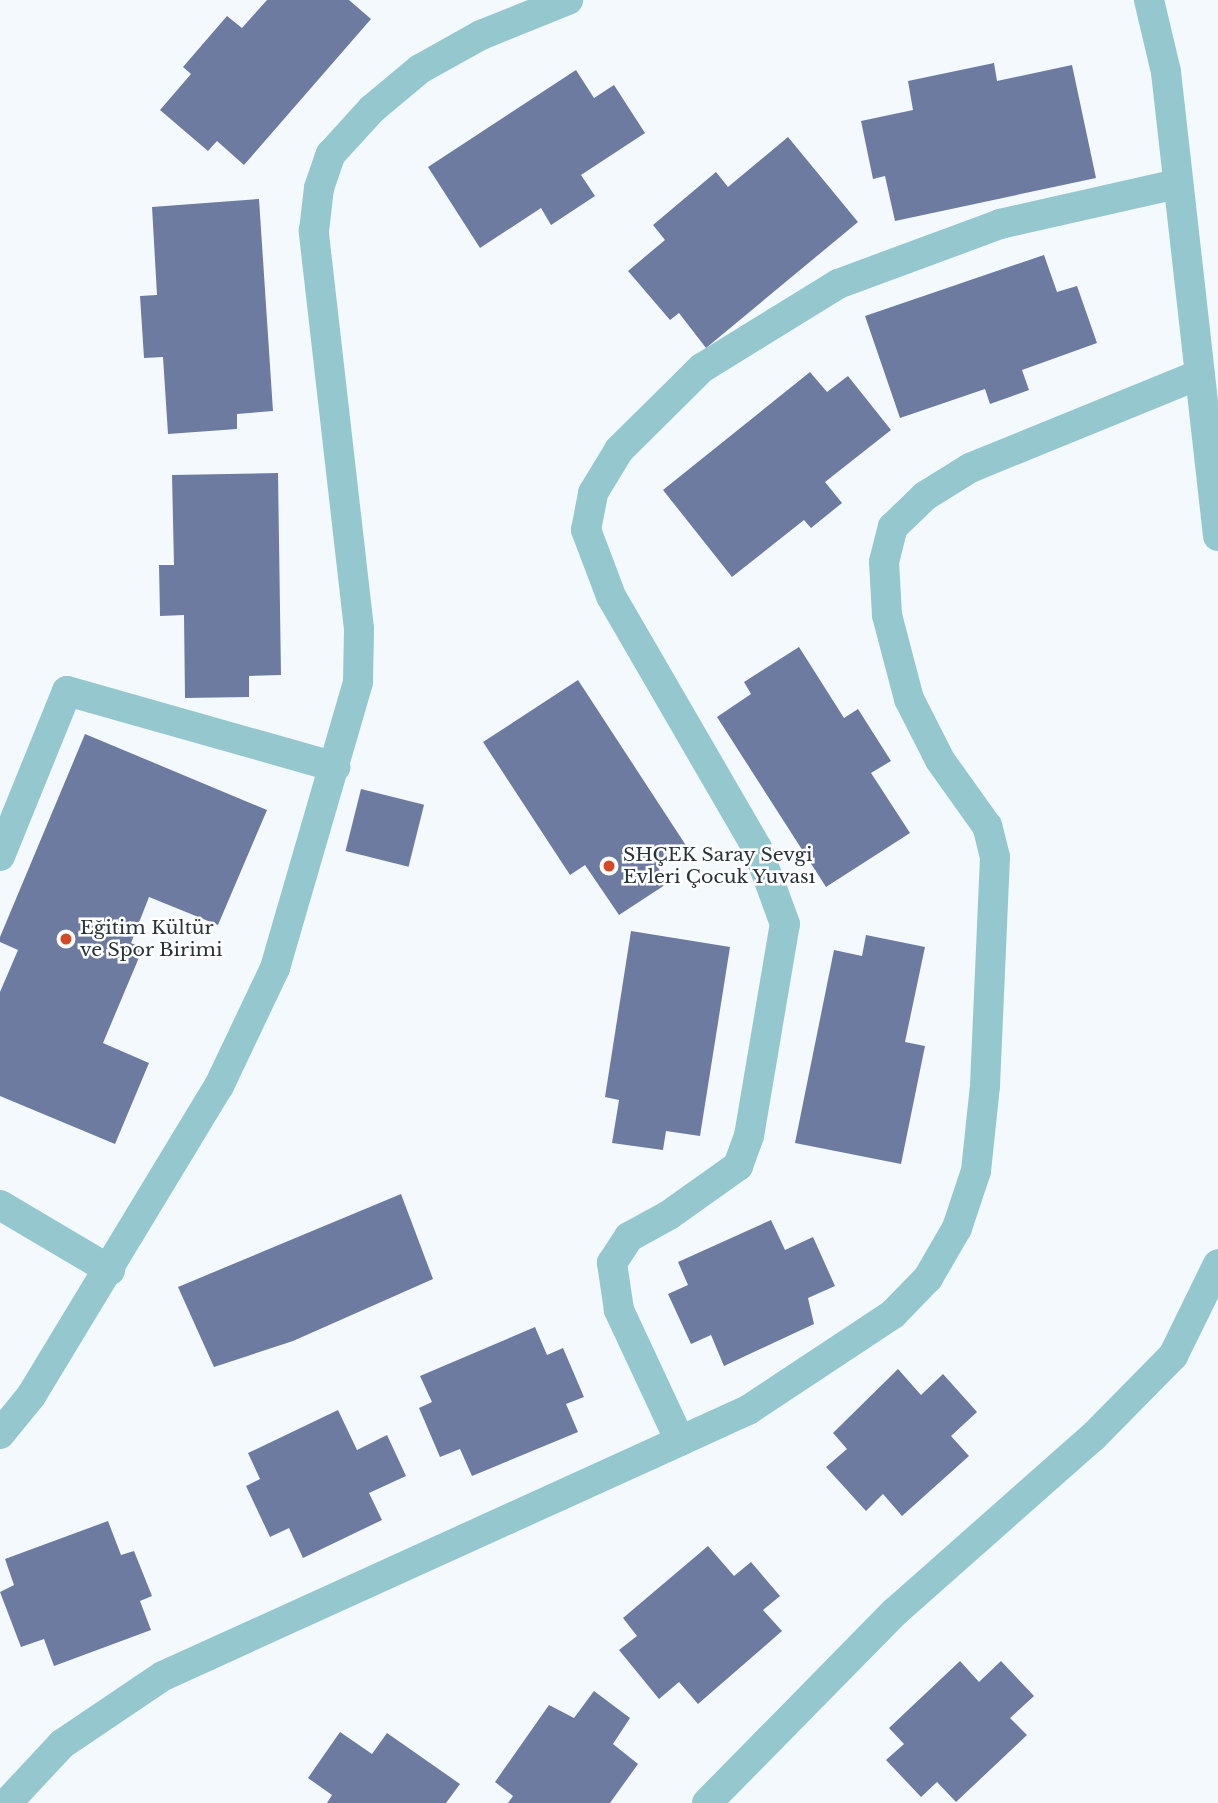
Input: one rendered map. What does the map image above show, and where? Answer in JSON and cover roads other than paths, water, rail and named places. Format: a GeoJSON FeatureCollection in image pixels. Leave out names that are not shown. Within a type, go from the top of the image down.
{"type":"FeatureCollection","features":[{"type":"Feature","properties":{"kind":"lane"},"geometry":{"type":"LineString","coordinates":[[0,1434],[31,1396],[110,1270],[219,1086],[275,968],[358,682],[359,629],[314,231],[319,188],[331,154],[372,109],[420,69],[481,35],[568,0]]}},
{"type":"Feature","properties":{"kind":"lane"},"geometry":{"type":"LineString","coordinates":[[1149,0],[1166,72],[1218,536]]}},
{"type":"Feature","properties":{"kind":"lane"},"geometry":{"type":"LineString","coordinates":[[680,1441],[619,1310],[612,1263],[629,1237],[669,1215],[738,1166],[749,1136],[785,923],[757,848],[611,596],[586,530],[593,493],[620,450],[702,368],[838,284],[1000,224],[1178,184]]}},
{"type":"Feature","properties":{"kind":"lane"},"geometry":{"type":"LineString","coordinates":[[8,1803],[62,1744],[163,1676],[748,1410],[893,1314],[928,1278],[957,1228],[976,1171],[985,1086],[995,857],[987,826],[940,760],[909,699],[887,615],[884,562],[893,527],[925,496],[970,468],[1200,374]]}},
{"type":"Feature","properties":{"kind":"lane"},"geometry":{"type":"LineString","coordinates":[[0,856],[68,691],[335,767]]}},
{"type":"Feature","properties":{"kind":"lane"},"geometry":{"type":"LineString","coordinates":[[0,1205],[110,1270]]}},
{"type":"Feature","properties":{"kind":"lane"},"geometry":{"type":"LineString","coordinates":[[707,1803],[896,1611],[1093,1437],[1173,1356],[1218,1264]]}},
{"type":"Feature","properties":{"kind":"place","name":"SHÇEK Saray Sevgi Evleri Çocuk Yuvası"},"geometry":{"type":"Point","coordinates":[609,866]}},
{"type":"Feature","properties":{"kind":"place","name":"Eğitim Kültür ve Spor Birimi"},"geometry":{"type":"Point","coordinates":[66,939]}}]}
